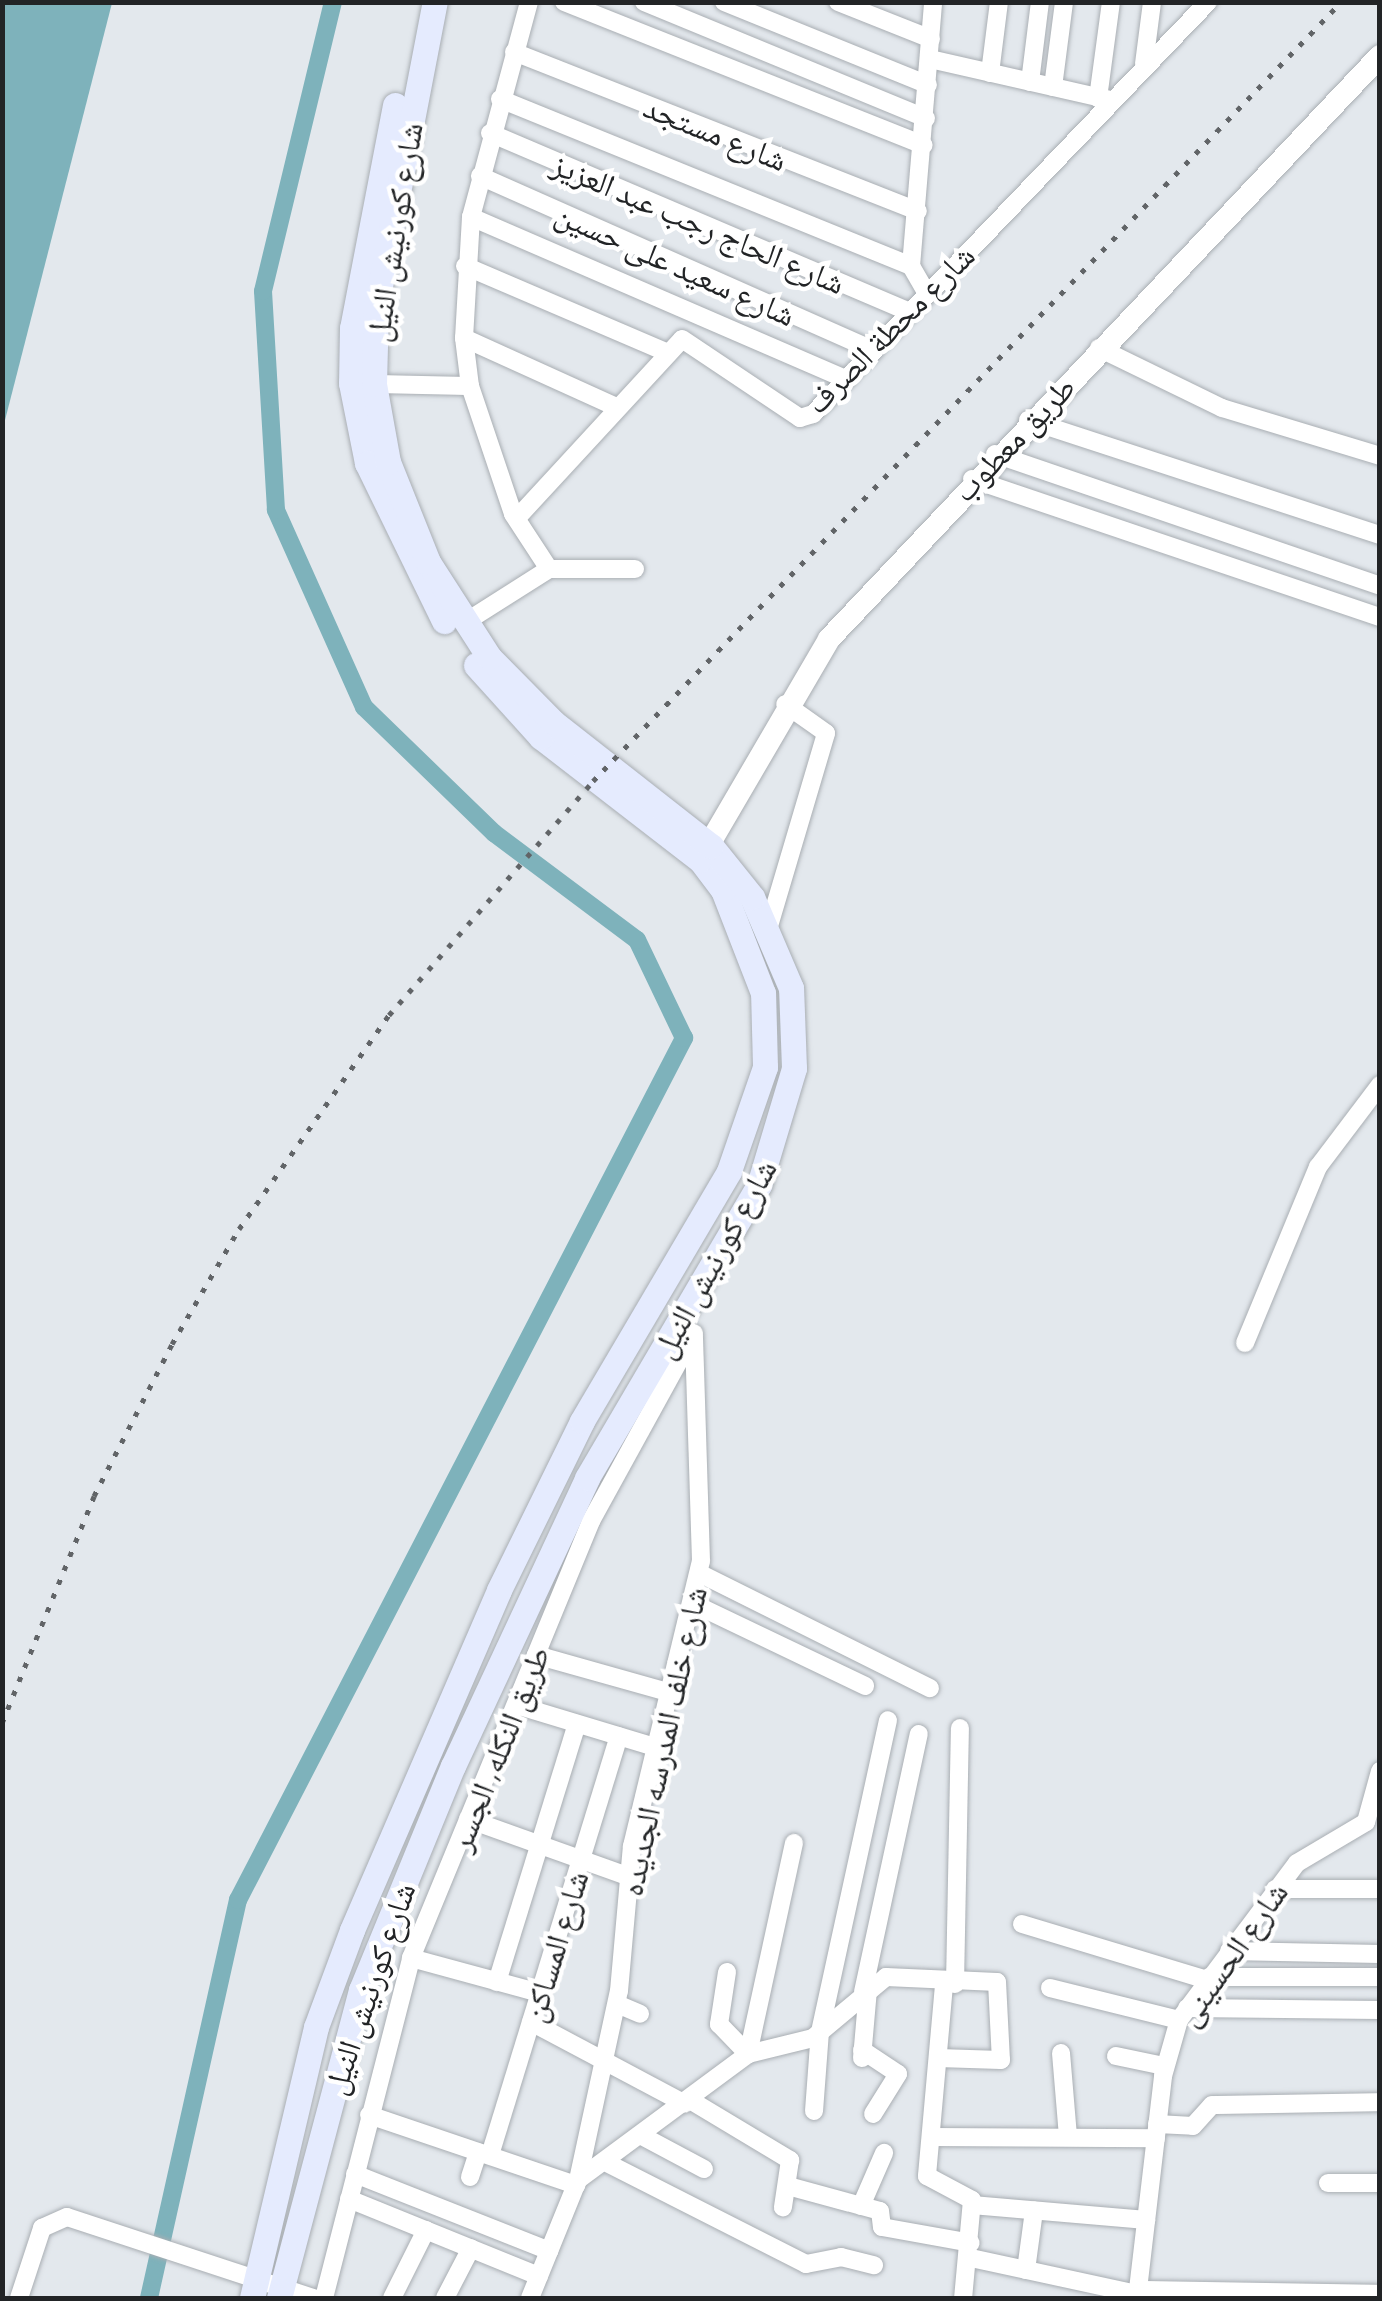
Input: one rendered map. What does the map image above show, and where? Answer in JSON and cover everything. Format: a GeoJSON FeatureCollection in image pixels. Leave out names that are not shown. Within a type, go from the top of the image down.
{"type":"FeatureCollection","features":[{"type":"Feature","properties":{"kind":"main road","name":"شارع كورنيش النيل"},"geometry":{"type":"LineString","coordinates":[[280,2292],[362,1990],[453,1766],[587,1478],[759,1185],[787,1108],[791,988],[769,926],[706,853],[547,730],[466,651],[405,555],[359,437],[363,329],[418,2]]}},
{"type":"Feature","properties":{"kind":"main road","name":"شارع كورنيش النيل"},"geometry":{"type":"LineString","coordinates":[[435,2],[363,329],[410,521],[464,623],[547,730]]}},
{"type":"Feature","properties":{"kind":"main road","name":"شارع كورنيش النيل"},"geometry":{"type":"LineString","coordinates":[[254,2288],[316,2027],[352,1930],[561,1461],[729,1171],[758,1103],[763,993],[742,922],[706,853]]}},
{"type":"Feature","properties":{"kind":"street"},"geometry":{"type":"LineString","coordinates":[[529,2],[490,133],[471,217],[465,266],[464,338],[470,386],[517,518],[549,569]]}},
{"type":"Feature","properties":{"kind":"street"},"geometry":{"type":"LineString","coordinates":[[564,2],[924,145]]}},
{"type":"Feature","properties":{"kind":"street"},"geometry":{"type":"LineString","coordinates":[[644,2],[926,118]]}},
{"type":"Feature","properties":{"kind":"street"},"geometry":{"type":"LineString","coordinates":[[724,2],[928,86]]}},
{"type":"Feature","properties":{"kind":"street"},"geometry":{"type":"LineString","coordinates":[[838,2],[931,39]]}},
{"type":"Feature","properties":{"kind":"street"},"geometry":{"type":"LineString","coordinates":[[926,292],[911,266],[933,2]]}},
{"type":"Feature","properties":{"kind":"street"},"geometry":{"type":"LineString","coordinates":[[990,73],[999,2]]}},
{"type":"Feature","properties":{"kind":"street"},"geometry":{"type":"LineString","coordinates":[[1030,82],[1040,2]]}},
{"type":"Feature","properties":{"kind":"street"},"geometry":{"type":"LineString","coordinates":[[1053,87],[1064,2]]}},
{"type":"Feature","properties":{"kind":"street"},"geometry":{"type":"LineString","coordinates":[[930,59],[1104,99],[1111,2]]}},
{"type":"Feature","properties":{"kind":"street"},"geometry":{"type":"LineString","coordinates":[[1144,64],[1152,2]]}},
{"type":"Feature","properties":{"kind":"street","name":"شارع محطة الصرف"},"geometry":{"type":"LineString","coordinates":[[668,353],[690,339],[804,419],[846,379],[1104,99],[1205,4]]}},
{"type":"Feature","properties":{"kind":"street","name":"شارع مستجد"},"geometry":{"type":"LineString","coordinates":[[514,52],[918,211]]}},
{"type":"Feature","properties":{"kind":"street","name":"طريق معطوب"},"geometry":{"type":"LineString","coordinates":[[706,853],[785,704],[829,639],[995,454],[1380,56]]}},
{"type":"Feature","properties":{"kind":"street"},"geometry":{"type":"LineString","coordinates":[[500,99],[911,266]]}},
{"type":"Feature","properties":{"kind":"street","name":"شارع الحاج رجب عبد العزيز"},"geometry":{"type":"LineString","coordinates":[[490,133],[908,312]]}},
{"type":"Feature","properties":{"kind":"street","name":"شارع سعيد على حسين"},"geometry":{"type":"LineString","coordinates":[[480,176],[873,350]]}},
{"type":"Feature","properties":{"kind":"street"},"geometry":{"type":"LineString","coordinates":[[471,217],[846,379]]}},
{"type":"Feature","properties":{"kind":"street"},"geometry":{"type":"LineString","coordinates":[[465,266],[668,353],[517,518]]}},
{"type":"Feature","properties":{"kind":"street"},"geometry":{"type":"LineString","coordinates":[[464,338],[618,408]]}},
{"type":"Feature","properties":{"kind":"street"},"geometry":{"type":"LineString","coordinates":[[1100,348],[1222,408],[1380,456]]}},
{"type":"Feature","properties":{"kind":"street"},"geometry":{"type":"LineString","coordinates":[[374,384],[470,386]]}},
{"type":"Feature","properties":{"kind":"street"},"geometry":{"type":"LineString","coordinates":[[1028,420],[1380,535]]}},
{"type":"Feature","properties":{"kind":"street"},"geometry":{"type":"LineString","coordinates":[[995,454],[1380,586]]}},
{"type":"Feature","properties":{"kind":"street"},"geometry":{"type":"LineString","coordinates":[[972,479],[1380,618]]}},
{"type":"Feature","properties":{"kind":"street"},"geometry":{"type":"LineString","coordinates":[[464,623],[549,569],[635,569]]}},
{"type":"Feature","properties":{"kind":"street"},"geometry":{"type":"LineString","coordinates":[[769,926],[826,733],[785,704]]}},
{"type":"Feature","properties":{"kind":"street"},"geometry":{"type":"LineString","coordinates":[[1245,1343],[1318,1168],[1380,1086]]}},
{"type":"Feature","properties":{"kind":"street","name":"شارع خلف المدرسه الجديده"},"geometry":{"type":"LineString","coordinates":[[530,2298],[578,2182],[617,2004],[627,1876],[699,1573],[694,1334],[697,1293]]}},
{"type":"Feature","properties":{"kind":"street","name":"طريق النكله, الجسر"},"geometry":{"type":"LineString","coordinates":[[324,2298],[411,1958],[592,1521],[694,1334]]}},
{"type":"Feature","properties":{"kind":"street"},"geometry":{"type":"LineString","coordinates":[[699,1573],[930,1688]]}},
{"type":"Feature","properties":{"kind":"street"},"geometry":{"type":"LineString","coordinates":[[692,1603],[866,1686]]}},
{"type":"Feature","properties":{"kind":"street"},"geometry":{"type":"LineString","coordinates":[[536,1656],[671,1693]]}},
{"type":"Feature","properties":{"kind":"street"},"geometry":{"type":"LineString","coordinates":[[516,1704],[658,1748]]}},
{"type":"Feature","properties":{"kind":"street"},"geometry":{"type":"LineString","coordinates":[[814,2111],[820,2032],[888,1720]]}},
{"type":"Feature","properties":{"kind":"street"},"geometry":{"type":"LineString","coordinates":[[498,1982],[577,1724]]}},
{"type":"Feature","properties":{"kind":"street"},"geometry":{"type":"LineString","coordinates":[[960,1728],[950,1984],[938,2058],[929,2181],[966,2191],[972,2205],[964,2298]]}},
{"type":"Feature","properties":{"kind":"street"},"geometry":{"type":"LineString","coordinates":[[873,2114],[898,2074],[862,2056],[866,1990],[919,1734]]}},
{"type":"Feature","properties":{"kind":"street","name":"شارع المساكن"},"geometry":{"type":"LineString","coordinates":[[470,2177],[484,2153],[531,2022],[619,1736]]}},
{"type":"Feature","properties":{"kind":"street","name":"شارع الحسينى"},"geometry":{"type":"LineString","coordinates":[[1137,2294],[1164,2066],[1183,2014],[1275,1890],[1310,1852],[1373,1822],[1380,1771]]}},
{"type":"Feature","properties":{"kind":"street"},"geometry":{"type":"LineString","coordinates":[[468,1819],[627,1876]]}},
{"type":"Feature","properties":{"kind":"street"},"geometry":{"type":"LineString","coordinates":[[748,2054],[794,1844]]}},
{"type":"Feature","properties":{"kind":"street"},"geometry":{"type":"LineString","coordinates":[[1275,1890],[1380,1889]]}},
{"type":"Feature","properties":{"kind":"street"},"geometry":{"type":"LineString","coordinates":[[1022,1924],[1208,1979],[1380,1977]]}},
{"type":"Feature","properties":{"kind":"street"},"geometry":{"type":"LineString","coordinates":[[1229,1951],[1380,1954]]}},
{"type":"Feature","properties":{"kind":"street"},"geometry":{"type":"LineString","coordinates":[[411,1958],[540,1993]]}},
{"type":"Feature","properties":{"kind":"street"},"geometry":{"type":"LineString","coordinates":[[727,1972],[719,2024],[748,2054]]}},
{"type":"Feature","properties":{"kind":"street"},"geometry":{"type":"LineString","coordinates":[[369,2115],[578,2182],[610,2164],[748,2054],[820,2032],[866,1990],[890,1976],[950,1984],[998,1984],[1000,2060],[938,2058]]}},
{"type":"Feature","properties":{"kind":"street"},"geometry":{"type":"LineString","coordinates":[[1050,1988],[1183,2014],[1380,2010]]}},
{"type":"Feature","properties":{"kind":"street"},"geometry":{"type":"LineString","coordinates":[[617,2004],[640,2014]]}},
{"type":"Feature","properties":{"kind":"street"},"geometry":{"type":"LineString","coordinates":[[531,2022],[605,2056],[787,2156],[788,2186],[783,2207]]}},
{"type":"Feature","properties":{"kind":"street"},"geometry":{"type":"LineString","coordinates":[[1061,2052],[1068,2138]]}},
{"type":"Feature","properties":{"kind":"street"},"geometry":{"type":"LineString","coordinates":[[1116,2056],[1164,2066]]}},
{"type":"Feature","properties":{"kind":"street"},"geometry":{"type":"LineString","coordinates":[[930,2137],[1068,2138],[1193,2126],[1212,2106],[1380,2102]]}},
{"type":"Feature","properties":{"kind":"street"},"geometry":{"type":"LineString","coordinates":[[644,2137],[704,2169]]}},
{"type":"Feature","properties":{"kind":"street"},"geometry":{"type":"LineString","coordinates":[[861,2206],[884,2153]]}},
{"type":"Feature","properties":{"kind":"street"},"geometry":{"type":"LineString","coordinates":[[610,2164],[806,2264],[841,2257],[874,2265]]}},
{"type":"Feature","properties":{"kind":"street"},"geometry":{"type":"LineString","coordinates":[[355,2174],[549,2251]]}},
{"type":"Feature","properties":{"kind":"street"},"geometry":{"type":"LineString","coordinates":[[1328,2183],[1380,2183]]}},
{"type":"Feature","properties":{"kind":"street"},"geometry":{"type":"LineString","coordinates":[[788,2186],[881,2212],[882,2227],[1026,2270],[1137,2294],[1380,2294]]}},
{"type":"Feature","properties":{"kind":"street"},"geometry":{"type":"LineString","coordinates":[[349,2199],[539,2276]]}},
{"type":"Feature","properties":{"kind":"street"},"geometry":{"type":"LineString","coordinates":[[972,2205],[1146,2220]]}},
{"type":"Feature","properties":{"kind":"street"},"geometry":{"type":"LineString","coordinates":[[1026,2270],[1034,2211]]}},
{"type":"Feature","properties":{"kind":"street"},"geometry":{"type":"LineString","coordinates":[[19,2298],[42,2228],[80,2218],[216,2264],[254,2288],[314,2298]]}},
{"type":"Feature","properties":{"kind":"street"},"geometry":{"type":"LineString","coordinates":[[392,2298],[426,2230]]}},
{"type":"Feature","properties":{"kind":"street"},"geometry":{"type":"LineString","coordinates":[[445,2298],[471,2248]]}},
{"type":"Feature","properties":{"kind":"water"},"geometry":{"type":"Polygon","coordinates":[[[2,3],[112,3],[3,428],[2,3]]]}},
{"type":"Feature","properties":{"kind":"waterway"},"geometry":{"type":"LineString","coordinates":[[149,2298],[238,1900],[684,1038],[637,940],[494,833],[364,707],[276,510],[263,291],[333,2]]}},
{"type":"Feature","properties":{"kind":"railway"},"geometry":{"type":"LineString","coordinates":[[2,1723],[94,1496],[172,1344],[239,1229],[389,1015],[593,781],[1341,2]]}}]}
